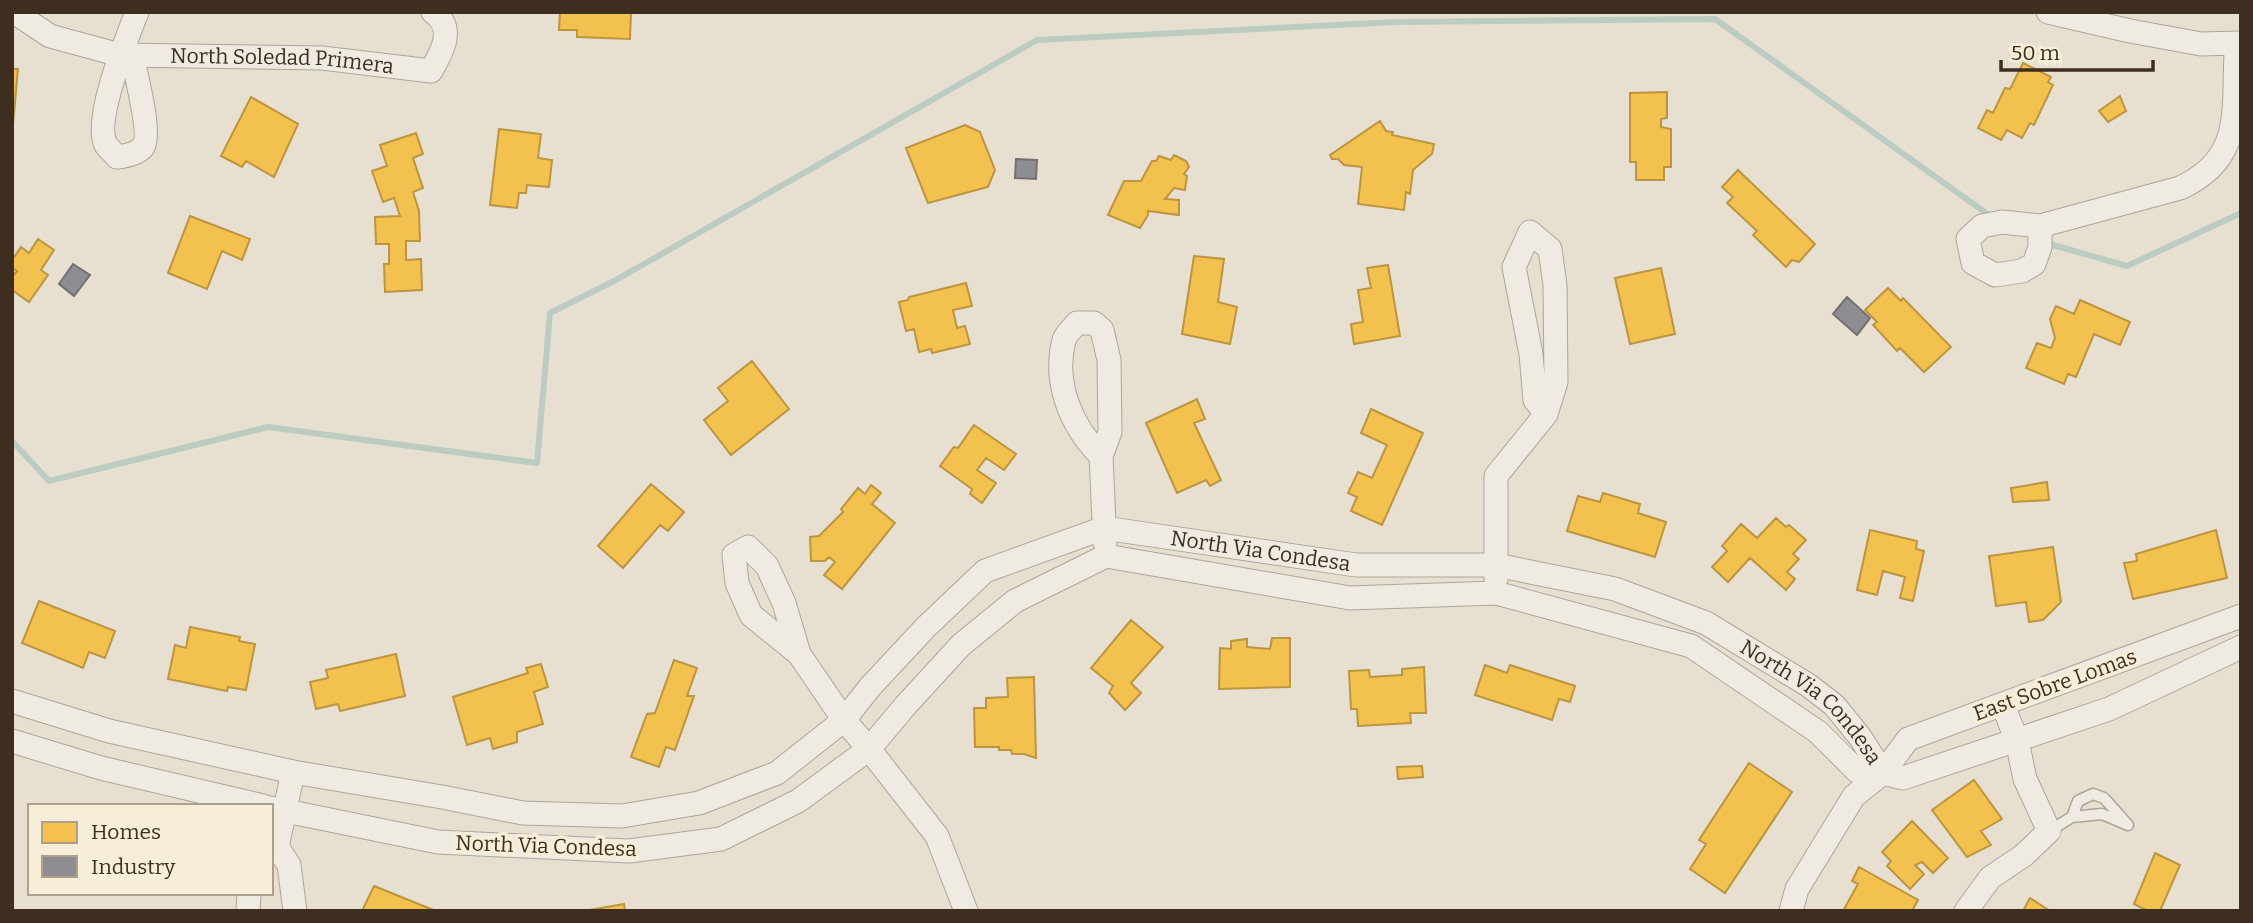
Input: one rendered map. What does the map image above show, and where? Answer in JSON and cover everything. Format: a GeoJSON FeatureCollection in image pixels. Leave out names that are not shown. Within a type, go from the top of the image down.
{"type":"FeatureCollection","features":[{"type":"Feature","properties":{"kind":"street","name":"North Soledad Primera"},"geometry":{"type":"LineString","coordinates":[[14,12],[50,36],[126,55],[322,58],[431,71],[446,42],[445,27],[433,12]]}},
{"type":"Feature","properties":{"kind":"street"},"geometry":{"type":"LineString","coordinates":[[126,55],[137,12]]}},
{"type":"Feature","properties":{"kind":"street"},"geometry":{"type":"LineString","coordinates":[[2040,226],[2179,188],[2199,179],[2227,146],[2232,128],[2236,53],[2240,43],[2202,44],[2130,31],[2059,13]]}},
{"type":"Feature","properties":{"kind":"street"},"geometry":{"type":"LineString","coordinates":[[1101,456],[1086,441],[1068,409],[1061,376],[1065,338],[1077,323],[1094,323],[1102,330],[1109,360],[1110,432],[1101,456],[1106,556]]}},
{"type":"Feature","properties":{"kind":"street"},"geometry":{"type":"LineString","coordinates":[[1496,593],[1496,476],[1546,414],[1556,382],[1541,329]]}},
{"type":"Feature","properties":{"kind":"street","name":"North Via Condesa"},"geometry":{"type":"LineString","coordinates":[[12,701],[109,731],[293,772],[523,813],[622,816],[699,803],[777,773],[844,720],[870,687],[985,571],[1104,528],[1356,565],[1496,565],[1615,589],[1706,623],[1808,685],[1834,705],[1860,737],[1883,773]]}},
{"type":"Feature","properties":{"kind":"street","name":"North Via Condesa"},"geometry":{"type":"LineString","coordinates":[[273,808],[438,842],[629,851],[720,839],[798,801],[869,749],[961,645],[1015,601],[1106,556],[1350,598],[1496,593],[1691,646],[1818,732],[1858,772],[1883,773]]}},
{"type":"Feature","properties":{"kind":"street","name":"East Sobre Lomas"},"geometry":{"type":"LineString","coordinates":[[1791,911],[1797,889],[1854,796],[1883,773],[1908,739],[2241,616]]}},
{"type":"Feature","properties":{"kind":"street","name":"East Sobre Lomas"},"geometry":{"type":"LineString","coordinates":[[1883,773],[1903,778],[2109,709],[2241,647]]}},
{"type":"Feature","properties":{"kind":"street"},"geometry":{"type":"LineString","coordinates":[[799,654],[844,720],[937,836],[966,911]]}},
{"type":"Feature","properties":{"kind":"street"},"geometry":{"type":"LineString","coordinates":[[1966,911],[1990,878],[2024,855],[2049,831],[2025,779],[2017,741],[2003,705]]}},
{"type":"Feature","properties":{"kind":"street","name":"North Via Condesa"},"geometry":{"type":"LineString","coordinates":[[12,741],[101,768],[256,804]]}},
{"type":"Feature","properties":{"kind":"street"},"geometry":{"type":"LineString","coordinates":[[293,772],[273,808],[274,848],[289,865],[295,911]]}},
{"type":"Feature","properties":{"kind":"lane"},"geometry":{"type":"LineString","coordinates":[[2049,831],[2072,817],[2102,814],[2128,825],[2104,798],[2094,794],[2078,801],[2072,817]]}},
{"type":"Feature","properties":{"kind":"building: Homes"},"geometry":{"type":"Polygon","coordinates":[[[560,12],[631,12],[630,39],[577,37],[577,30],[559,30],[560,12]]]}},
{"type":"Feature","properties":{"kind":"building: Homes"},"geometry":{"type":"Polygon","coordinates":[[[2023,63],[2051,77],[2048,82],[2053,85],[2034,125],[2030,123],[2022,138],[2007,130],[2001,140],[1978,128],[1987,110],[1993,113],[2005,88],[2010,89],[2023,63]]]}},
{"type":"Feature","properties":{"kind":"building: Homes"},"geometry":{"type":"Polygon","coordinates":[[[12,69],[18,69],[12,136],[12,69]]]}},
{"type":"Feature","properties":{"kind":"building: Homes"},"geometry":{"type":"Polygon","coordinates":[[[1667,92],[1667,118],[1661,119],[1661,127],[1671,129],[1671,167],[1664,167],[1664,180],[1636,180],[1636,162],[1630,162],[1630,93],[1667,92]]]}},
{"type":"Feature","properties":{"kind":"building: Homes"},"geometry":{"type":"Polygon","coordinates":[[[2120,96],[2126,111],[2108,122],[2099,111],[2120,96]]]}},
{"type":"Feature","properties":{"kind":"building: Homes"},"geometry":{"type":"Polygon","coordinates":[[[251,97],[298,124],[274,177],[246,161],[242,167],[221,156],[251,97]]]}},
{"type":"Feature","properties":{"kind":"building: Homes"},"geometry":{"type":"Polygon","coordinates":[[[1380,121],[1386,131],[1393,132],[1392,135],[1434,144],[1432,154],[1413,170],[1410,194],[1406,192],[1404,210],[1358,204],[1362,167],[1344,165],[1330,155],[1380,121]]]}},
{"type":"Feature","properties":{"kind":"building: Homes"},"geometry":{"type":"Polygon","coordinates":[[[965,125],[980,132],[995,170],[988,187],[928,203],[906,148],[965,125]]]}},
{"type":"Feature","properties":{"kind":"building: Homes"},"geometry":{"type":"Polygon","coordinates":[[[499,129],[541,134],[538,158],[552,160],[549,187],[527,185],[526,193],[519,193],[517,208],[490,205],[499,129]]]}},
{"type":"Feature","properties":{"kind":"building: Homes"},"geometry":{"type":"Polygon","coordinates":[[[416,133],[423,154],[413,158],[423,188],[413,192],[419,211],[420,241],[406,241],[406,260],[421,259],[422,290],[385,292],[384,264],[389,264],[389,244],[376,244],[375,217],[400,216],[394,198],[383,202],[372,171],[387,166],[380,145],[416,133]]]}},
{"type":"Feature","properties":{"kind":"building: Homes"},"geometry":{"type":"Polygon","coordinates":[[[1174,155],[1186,161],[1189,167],[1184,174],[1187,176],[1185,190],[1174,188],[1165,199],[1179,200],[1179,215],[1148,211],[1140,228],[1108,215],[1124,181],[1141,181],[1152,161],[1156,161],[1159,156],[1171,160],[1174,155]]]}},
{"type":"Feature","properties":{"kind":"building: Homes"},"geometry":{"type":"Polygon","coordinates":[[[1738,170],[1815,244],[1799,262],[1792,260],[1786,267],[1753,235],[1757,231],[1727,203],[1733,197],[1722,187],[1738,170]]]}},
{"type":"Feature","properties":{"kind":"building: Homes"},"geometry":{"type":"Polygon","coordinates":[[[190,216],[250,239],[242,260],[222,251],[207,289],[168,273],[190,216]]]}},
{"type":"Feature","properties":{"kind":"building: Homes"},"geometry":{"type":"Polygon","coordinates":[[[38,239],[54,250],[41,270],[48,275],[29,302],[12,290],[12,277],[17,271],[12,268],[12,260],[21,247],[29,253],[38,239]]]}},
{"type":"Feature","properties":{"kind":"building: Homes"},"geometry":{"type":"Polygon","coordinates":[[[1194,256],[1224,259],[1218,302],[1237,307],[1230,344],[1182,334],[1194,256]]]}},
{"type":"Feature","properties":{"kind":"building: Homes"},"geometry":{"type":"Polygon","coordinates":[[[1388,265],[1400,336],[1354,344],[1351,324],[1363,322],[1358,290],[1371,288],[1367,268],[1388,265]]]}},
{"type":"Feature","properties":{"kind":"building: Homes"},"geometry":{"type":"Polygon","coordinates":[[[1661,268],[1675,334],[1630,344],[1615,278],[1661,268]]]}},
{"type":"Feature","properties":{"kind":"building: Homes"},"geometry":{"type":"Polygon","coordinates":[[[966,283],[972,306],[953,310],[957,328],[965,326],[970,344],[932,353],[931,349],[919,352],[914,329],[906,331],[899,302],[966,283]]]}},
{"type":"Feature","properties":{"kind":"building: Homes"},"geometry":{"type":"Polygon","coordinates":[[[1888,288],[1901,301],[1903,298],[1951,347],[1924,372],[1900,348],[1897,351],[1873,325],[1877,322],[1865,310],[1888,288]]]}},
{"type":"Feature","properties":{"kind":"building: Homes"},"geometry":{"type":"Polygon","coordinates":[[[2080,300],[2130,322],[2120,345],[2094,334],[2076,377],[2068,374],[2064,384],[2026,368],[2037,343],[2051,348],[2055,338],[2050,319],[2056,306],[2074,314],[2080,300]]]}},
{"type":"Feature","properties":{"kind":"building: Homes"},"geometry":{"type":"Polygon","coordinates":[[[752,361],[789,409],[731,455],[704,420],[728,401],[718,388],[752,361]]]}},
{"type":"Feature","properties":{"kind":"building: Homes"},"geometry":{"type":"Polygon","coordinates":[[[1197,399],[1205,419],[1194,423],[1221,480],[1210,486],[1206,480],[1177,493],[1146,423],[1197,399]]]}},
{"type":"Feature","properties":{"kind":"building: Homes"},"geometry":{"type":"Polygon","coordinates":[[[1371,409],[1423,433],[1382,525],[1351,511],[1357,497],[1348,493],[1358,472],[1372,478],[1387,445],[1361,433],[1371,409]]]}},
{"type":"Feature","properties":{"kind":"building: Homes"},"geometry":{"type":"Polygon","coordinates":[[[974,425],[1016,454],[1004,470],[986,458],[977,470],[996,483],[982,503],[970,494],[972,489],[940,466],[954,447],[958,448],[974,425]]]}},
{"type":"Feature","properties":{"kind":"building: Homes"},"geometry":{"type":"Polygon","coordinates":[[[2047,482],[2049,500],[2013,502],[2011,488],[2047,482]]]}},
{"type":"Feature","properties":{"kind":"building: Homes"},"geometry":{"type":"Polygon","coordinates":[[[651,484],[684,512],[668,531],[660,525],[623,568],[598,546],[651,484]]]}},
{"type":"Feature","properties":{"kind":"building: Homes"},"geometry":{"type":"Polygon","coordinates":[[[871,485],[881,493],[872,504],[895,523],[842,589],[824,575],[835,562],[829,557],[825,561],[811,561],[810,537],[819,536],[843,512],[841,509],[858,488],[865,494],[871,485]]]}},
{"type":"Feature","properties":{"kind":"building: Homes"},"geometry":{"type":"Polygon","coordinates":[[[1603,493],[1640,504],[1638,513],[1666,522],[1655,557],[1567,531],[1578,496],[1600,502],[1603,493]]]}},
{"type":"Feature","properties":{"kind":"building: Homes"},"geometry":{"type":"Polygon","coordinates":[[[1776,518],[1806,540],[1793,554],[1799,559],[1787,572],[1795,579],[1786,590],[1750,558],[1728,582],[1712,567],[1727,551],[1722,546],[1741,524],[1757,538],[1776,518]]]}},
{"type":"Feature","properties":{"kind":"building: Homes"},"geometry":{"type":"Polygon","coordinates":[[[1870,530],[1917,541],[1916,549],[1924,551],[1913,601],[1900,598],[1905,577],[1883,571],[1877,595],[1857,590],[1870,530]]]}},
{"type":"Feature","properties":{"kind":"building: Homes"},"geometry":{"type":"Polygon","coordinates":[[[2216,530],[2227,578],[2133,599],[2124,563],[2137,561],[2136,554],[2216,530]]]}},
{"type":"Feature","properties":{"kind":"building: Homes"},"geometry":{"type":"Polygon","coordinates":[[[2053,547],[2061,602],[2043,620],[2029,622],[2026,602],[1996,606],[1989,556],[2053,547]]]}},
{"type":"Feature","properties":{"kind":"building: Homes"},"geometry":{"type":"Polygon","coordinates":[[[39,601],[115,631],[105,658],[89,652],[83,668],[22,643],[39,601]]]}},
{"type":"Feature","properties":{"kind":"building: Homes"},"geometry":{"type":"Polygon","coordinates":[[[1131,620],[1163,647],[1131,683],[1141,693],[1125,710],[1109,693],[1113,686],[1091,668],[1131,620]]]}},
{"type":"Feature","properties":{"kind":"building: Homes"},"geometry":{"type":"Polygon","coordinates":[[[190,627],[240,637],[239,641],[255,644],[246,690],[228,687],[227,691],[168,679],[175,645],[186,648],[190,627]]]}},
{"type":"Feature","properties":{"kind":"building: Homes"},"geometry":{"type":"Polygon","coordinates":[[[1272,638],[1290,638],[1290,687],[1219,689],[1220,648],[1231,649],[1231,641],[1247,639],[1247,647],[1270,649],[1272,638]]]}},
{"type":"Feature","properties":{"kind":"building: Homes"},"geometry":{"type":"Polygon","coordinates":[[[396,654],[405,696],[340,711],[338,704],[316,709],[310,682],[328,678],[326,670],[396,654]]]}},
{"type":"Feature","properties":{"kind":"building: Homes"},"geometry":{"type":"Polygon","coordinates":[[[674,660],[697,668],[687,696],[694,696],[675,750],[666,747],[659,767],[631,757],[647,714],[655,713],[674,660]]]}},
{"type":"Feature","properties":{"kind":"building: Homes"},"geometry":{"type":"Polygon","coordinates":[[[541,664],[548,687],[534,692],[543,724],[517,732],[517,742],[493,749],[490,738],[467,745],[453,697],[528,673],[526,668],[541,664]]]}},
{"type":"Feature","properties":{"kind":"building: Homes"},"geometry":{"type":"Polygon","coordinates":[[[1485,665],[1507,673],[1510,665],[1575,686],[1570,702],[1559,699],[1552,720],[1475,695],[1485,665]]]}},
{"type":"Feature","properties":{"kind":"building: Homes"},"geometry":{"type":"Polygon","coordinates":[[[1424,667],[1426,713],[1410,713],[1411,723],[1358,726],[1357,709],[1351,709],[1349,671],[1369,670],[1370,677],[1402,675],[1402,669],[1424,667]]]}},
{"type":"Feature","properties":{"kind":"building: Homes"},"geometry":{"type":"Polygon","coordinates":[[[1034,677],[1036,758],[1012,754],[1011,750],[999,750],[999,747],[975,747],[974,708],[986,708],[986,698],[1008,697],[1007,678],[1034,677]]]}},
{"type":"Feature","properties":{"kind":"building: Homes"},"geometry":{"type":"Polygon","coordinates":[[[1749,763],[1792,792],[1725,893],[1690,869],[1706,844],[1699,840],[1749,763]]]}},
{"type":"Feature","properties":{"kind":"building: Homes"},"geometry":{"type":"Polygon","coordinates":[[[1422,766],[1423,777],[1398,779],[1397,767],[1422,766]]]}},
{"type":"Feature","properties":{"kind":"building: Homes"},"geometry":{"type":"Polygon","coordinates":[[[1974,780],[2002,819],[1981,831],[1991,845],[1967,857],[1932,810],[1974,780]]]}},
{"type":"Feature","properties":{"kind":"building: Homes"},"geometry":{"type":"Polygon","coordinates":[[[1912,821],[1948,858],[1933,873],[1922,862],[1915,865],[1924,874],[1910,889],[1887,866],[1891,861],[1882,852],[1912,821]]]}},
{"type":"Feature","properties":{"kind":"building: Homes"},"geometry":{"type":"Polygon","coordinates":[[[2155,853],[2180,865],[2160,911],[2148,911],[2134,904],[2155,853]]]}},
{"type":"Feature","properties":{"kind":"building: Homes"},"geometry":{"type":"Polygon","coordinates":[[[1859,867],[1918,900],[1912,911],[1843,911],[1858,884],[1852,881],[1859,867]]]}},
{"type":"Feature","properties":{"kind":"building: Homes"},"geometry":{"type":"Polygon","coordinates":[[[374,886],[436,911],[362,911],[374,886]]]}},
{"type":"Feature","properties":{"kind":"building: Homes"},"geometry":{"type":"Polygon","coordinates":[[[2030,898],[2050,911],[2023,911],[2030,898]]]}},
{"type":"Feature","properties":{"kind":"building: Homes"},"geometry":{"type":"Polygon","coordinates":[[[624,904],[625,911],[584,911],[624,904]]]}},
{"type":"Feature","properties":{"kind":"building: Industry"},"geometry":{"type":"Polygon","coordinates":[[[1016,159],[1037,160],[1036,179],[1015,178],[1016,159]]]}},
{"type":"Feature","properties":{"kind":"building: Industry"},"geometry":{"type":"Polygon","coordinates":[[[73,264],[90,275],[74,296],[59,284],[73,264]]]}},
{"type":"Feature","properties":{"kind":"building: Industry"},"geometry":{"type":"Polygon","coordinates":[[[1847,297],[1870,318],[1857,335],[1833,314],[1847,297]]]}},
{"type":"Feature","properties":{"kind":"waterway"},"geometry":{"type":"LineString","coordinates":[[12,441],[49,481],[268,427],[537,463],[550,313],[616,280],[1037,40],[1397,22],[1715,19],[1993,218]]}},
{"type":"Feature","properties":{"kind":"waterway"},"geometry":{"type":"LineString","coordinates":[[2046,243],[2127,266],[2241,213]]}}]}
